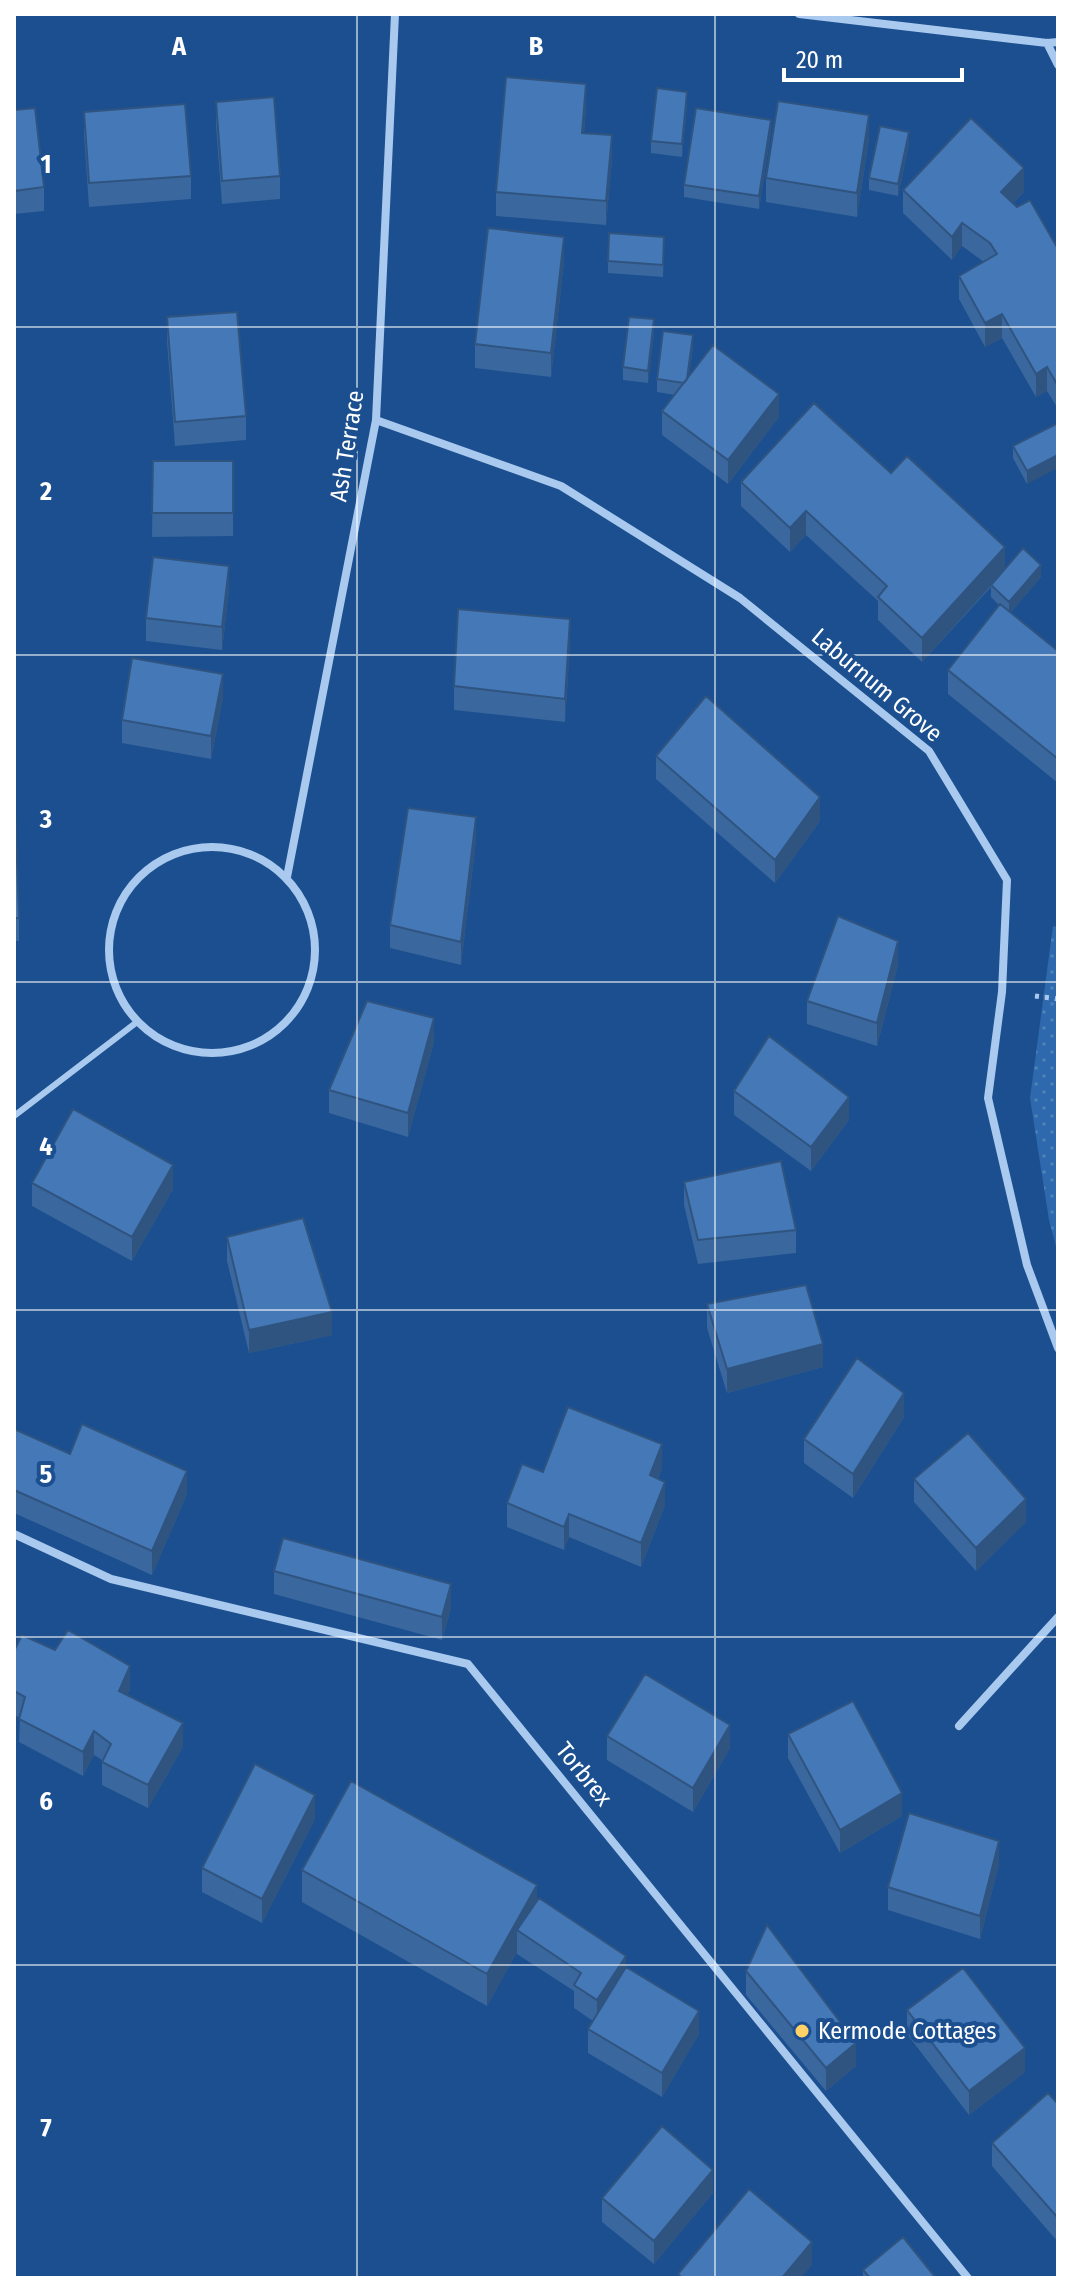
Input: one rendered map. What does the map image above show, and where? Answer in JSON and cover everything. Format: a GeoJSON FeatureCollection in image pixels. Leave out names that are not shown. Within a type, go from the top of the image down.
{"type":"FeatureCollection","features":[{"type":"Feature","properties":{"kind":"street","name":"Ash Terrace"},"geometry":{"type":"LineString","coordinates":[[287,877],[376,420],[395,14]]}},
{"type":"Feature","properties":{"kind":"street"},"geometry":{"type":"LineString","coordinates":[[799,14],[1058,42]]}},
{"type":"Feature","properties":{"kind":"street"},"geometry":{"type":"LineString","coordinates":[[1047,43],[1058,65]]}},
{"type":"Feature","properties":{"kind":"street","name":"Laburnum Grove"},"geometry":{"type":"LineString","coordinates":[[376,420],[561,486],[740,598],[929,751],[1007,880],[1002,992],[988,1098],[1027,1265],[1058,1348]]}},
{"type":"Feature","properties":{"kind":"street"},"geometry":{"type":"LineString","coordinates":[[197,847],[230,847],[261,858],[287,877],[304,901],[313,930],[315,959],[308,988],[294,1013],[272,1034],[247,1048],[218,1053],[189,1051],[161,1040],[137,1022],[119,995],[109,964],[109,932],[120,901],[139,875],[166,856],[197,847]]}},
{"type":"Feature","properties":{"kind":"street","name":"Torbrex"},"geometry":{"type":"LineString","coordinates":[[14,1534],[111,1579],[468,1664],[968,2278]]}},
{"type":"Feature","properties":{"kind":"street"},"geometry":{"type":"LineString","coordinates":[[959,1726],[1058,1617]]}},
{"type":"Feature","properties":{"kind":"lane"},"geometry":{"type":"LineString","coordinates":[[14,1116],[137,1022]]}},
{"type":"Feature","properties":{"kind":"shaded area"},"geometry":{"type":"Polygon","coordinates":[[[1053,926],[1058,927],[1058,1254],[1049,1220],[1030,1098],[1053,926]]]}},
{"type":"Feature","properties":{"kind":"building"},"geometry":{"type":"Polygon","coordinates":[[[506,77],[586,84],[582,133],[612,135],[606,201],[496,192],[506,77]]]}},
{"type":"Feature","properties":{"kind":"building"},"geometry":{"type":"Polygon","coordinates":[[[657,88],[687,92],[682,144],[651,141],[657,88]]]}},
{"type":"Feature","properties":{"kind":"building"},"geometry":{"type":"Polygon","coordinates":[[[274,97],[280,176],[222,181],[216,102],[274,97]]]}},
{"type":"Feature","properties":{"kind":"building"},"geometry":{"type":"Polygon","coordinates":[[[778,101],[869,115],[857,193],[766,178],[778,101]]]}},
{"type":"Feature","properties":{"kind":"building"},"geometry":{"type":"Polygon","coordinates":[[[185,104],[191,176],[89,183],[84,112],[185,104]]]}},
{"type":"Feature","properties":{"kind":"building"},"geometry":{"type":"Polygon","coordinates":[[[35,108],[44,187],[14,191],[14,110],[35,108]]]}},
{"type":"Feature","properties":{"kind":"building"},"geometry":{"type":"Polygon","coordinates":[[[696,108],[771,120],[759,196],[684,185],[696,108]]]}},
{"type":"Feature","properties":{"kind":"building"},"geometry":{"type":"Polygon","coordinates":[[[971,118],[1024,168],[1001,192],[1017,207],[1030,200],[1058,249],[1058,386],[1047,367],[1036,374],[1002,314],[985,323],[959,276],[997,254],[990,243],[962,223],[952,237],[903,190],[971,118]]]}},
{"type":"Feature","properties":{"kind":"building"},"geometry":{"type":"Polygon","coordinates":[[[880,126],[909,132],[898,184],[869,178],[880,126]]]}},
{"type":"Feature","properties":{"kind":"building"},"geometry":{"type":"Polygon","coordinates":[[[488,228],[564,237],[551,353],[475,344],[488,228]]]}},
{"type":"Feature","properties":{"kind":"building"},"geometry":{"type":"Polygon","coordinates":[[[609,233],[664,237],[663,265],[608,261],[609,233]]]}},
{"type":"Feature","properties":{"kind":"building"},"geometry":{"type":"Polygon","coordinates":[[[237,312],[246,416],[175,422],[167,317],[237,312]]]}},
{"type":"Feature","properties":{"kind":"building"},"geometry":{"type":"Polygon","coordinates":[[[629,317],[654,319],[648,371],[623,367],[629,317]]]}},
{"type":"Feature","properties":{"kind":"building"},"geometry":{"type":"Polygon","coordinates":[[[663,331],[693,335],[684,383],[657,379],[663,331]]]}},
{"type":"Feature","properties":{"kind":"building"},"geometry":{"type":"Polygon","coordinates":[[[713,345],[779,394],[728,460],[662,411],[713,345]]]}},
{"type":"Feature","properties":{"kind":"building"},"geometry":{"type":"Polygon","coordinates":[[[814,403],[891,473],[907,456],[1005,547],[922,638],[878,597],[887,586],[806,511],[790,528],[741,482],[814,403]]]}},
{"type":"Feature","properties":{"kind":"building"},"geometry":{"type":"Polygon","coordinates":[[[1058,423],[1058,455],[1027,471],[1013,446],[1058,423]]]}},
{"type":"Feature","properties":{"kind":"building"},"geometry":{"type":"Polygon","coordinates":[[[153,461],[233,461],[233,513],[152,513],[153,461]]]}},
{"type":"Feature","properties":{"kind":"building"},"geometry":{"type":"Polygon","coordinates":[[[1023,548],[1041,565],[1009,602],[991,585],[1023,548]]]}},
{"type":"Feature","properties":{"kind":"building"},"geometry":{"type":"Polygon","coordinates":[[[153,557],[229,566],[222,627],[146,618],[153,557]]]}},
{"type":"Feature","properties":{"kind":"building"},"geometry":{"type":"Polygon","coordinates":[[[1000,604],[1058,651],[1058,759],[948,670],[1000,604]]]}},
{"type":"Feature","properties":{"kind":"building"},"geometry":{"type":"Polygon","coordinates":[[[458,609],[570,619],[565,699],[454,686],[458,609]]]}},
{"type":"Feature","properties":{"kind":"building"},"geometry":{"type":"Polygon","coordinates":[[[132,658],[223,674],[211,736],[122,720],[132,658]]]}},
{"type":"Feature","properties":{"kind":"building"},"geometry":{"type":"Polygon","coordinates":[[[706,696],[820,797],[775,860],[656,756],[706,696]]]}},
{"type":"Feature","properties":{"kind":"building"},"geometry":{"type":"Polygon","coordinates":[[[14,778],[19,918],[14,918],[14,778]]]}},
{"type":"Feature","properties":{"kind":"building"},"geometry":{"type":"Polygon","coordinates":[[[408,808],[476,817],[461,942],[390,925],[408,808]]]}},
{"type":"Feature","properties":{"kind":"building"},"geometry":{"type":"Polygon","coordinates":[[[838,916],[898,941],[877,1023],[807,1001],[838,916]]]}},
{"type":"Feature","properties":{"kind":"building"},"geometry":{"type":"Polygon","coordinates":[[[367,1001],[434,1018],[408,1113],[329,1090],[367,1001]]]}},
{"type":"Feature","properties":{"kind":"building"},"geometry":{"type":"Polygon","coordinates":[[[769,1036],[849,1097],[811,1147],[734,1091],[769,1036]]]}},
{"type":"Feature","properties":{"kind":"building"},"geometry":{"type":"Polygon","coordinates":[[[73,1109],[173,1165],[132,1237],[32,1183],[73,1109]]]}},
{"type":"Feature","properties":{"kind":"building"},"geometry":{"type":"Polygon","coordinates":[[[781,1161],[796,1230],[698,1240],[684,1182],[781,1161]]]}},
{"type":"Feature","properties":{"kind":"building"},"geometry":{"type":"Polygon","coordinates":[[[303,1218],[332,1312],[249,1330],[227,1237],[303,1218]]]}},
{"type":"Feature","properties":{"kind":"building"},"geometry":{"type":"Polygon","coordinates":[[[806,1285],[823,1344],[727,1369],[707,1304],[806,1285]]]}},
{"type":"Feature","properties":{"kind":"building"},"geometry":{"type":"Polygon","coordinates":[[[857,1358],[904,1393],[853,1474],[804,1439],[857,1358]]]}},
{"type":"Feature","properties":{"kind":"building"},"geometry":{"type":"Polygon","coordinates":[[[568,1407],[662,1444],[650,1475],[665,1482],[641,1543],[569,1514],[564,1527],[507,1503],[522,1464],[543,1472],[568,1407]]]}},
{"type":"Feature","properties":{"kind":"building"},"geometry":{"type":"Polygon","coordinates":[[[82,1424],[187,1471],[152,1551],[14,1490],[14,1429],[70,1454],[82,1424]]]}},
{"type":"Feature","properties":{"kind":"building"},"geometry":{"type":"Polygon","coordinates":[[[968,1433],[1026,1499],[976,1548],[914,1479],[968,1433]]]}},
{"type":"Feature","properties":{"kind":"building"},"geometry":{"type":"Polygon","coordinates":[[[283,1538],[451,1584],[442,1617],[274,1571],[283,1538]]]}},
{"type":"Feature","properties":{"kind":"building"},"geometry":{"type":"Polygon","coordinates":[[[68,1630],[130,1666],[119,1691],[183,1723],[148,1785],[102,1762],[111,1744],[94,1731],[83,1752],[19,1719],[25,1697],[14,1691],[14,1651],[22,1635],[55,1650],[68,1630]]]}},
{"type":"Feature","properties":{"kind":"building"},"geometry":{"type":"Polygon","coordinates":[[[645,1674],[730,1725],[693,1788],[607,1736],[645,1674]]]}},
{"type":"Feature","properties":{"kind":"building"},"geometry":{"type":"Polygon","coordinates":[[[853,1701],[902,1793],[840,1830],[788,1734],[853,1701]]]}},
{"type":"Feature","properties":{"kind":"building"},"geometry":{"type":"Polygon","coordinates":[[[255,1764],[315,1795],[262,1899],[202,1868],[255,1764]]]}},
{"type":"Feature","properties":{"kind":"building"},"geometry":{"type":"Polygon","coordinates":[[[351,1781],[537,1885],[487,1974],[302,1870],[351,1781]]]}},
{"type":"Feature","properties":{"kind":"building"},"geometry":{"type":"Polygon","coordinates":[[[909,1813],[999,1841],[980,1916],[888,1887],[909,1813]]]}},
{"type":"Feature","properties":{"kind":"building"},"geometry":{"type":"Polygon","coordinates":[[[539,1898],[626,1956],[597,2000],[574,1985],[581,1973],[517,1930],[539,1898]]]}},
{"type":"Feature","properties":{"kind":"building"},"geometry":{"type":"Polygon","coordinates":[[[767,1925],[856,2043],[826,2068],[746,1971],[767,1925]]]}},
{"type":"Feature","properties":{"kind":"building"},"geometry":{"type":"Polygon","coordinates":[[[626,1967],[699,2011],[662,2073],[588,2029],[626,1967]]]}},
{"type":"Feature","properties":{"kind":"building"},"geometry":{"type":"Polygon","coordinates":[[[963,1968],[1025,2048],[969,2091],[907,2010],[963,1968]]]}},
{"type":"Feature","properties":{"kind":"building"},"geometry":{"type":"Polygon","coordinates":[[[1048,2093],[1058,2104],[1058,2218],[992,2143],[1048,2093]]]}},
{"type":"Feature","properties":{"kind":"building"},"geometry":{"type":"Polygon","coordinates":[[[662,2126],[713,2170],[654,2241],[602,2198],[662,2126]]]}},
{"type":"Feature","properties":{"kind":"building"},"geometry":{"type":"Polygon","coordinates":[[[749,2189],[812,2242],[782,2278],[682,2278],[678,2274],[749,2189]]]}},
{"type":"Feature","properties":{"kind":"building"},"geometry":{"type":"Polygon","coordinates":[[[903,2237],[936,2278],[870,2278],[863,2270],[903,2237]]]}},
{"type":"Feature","properties":{"kind":"place","name":"Kermode Cottages"},"geometry":{"type":"Point","coordinates":[802,2031]}}]}
